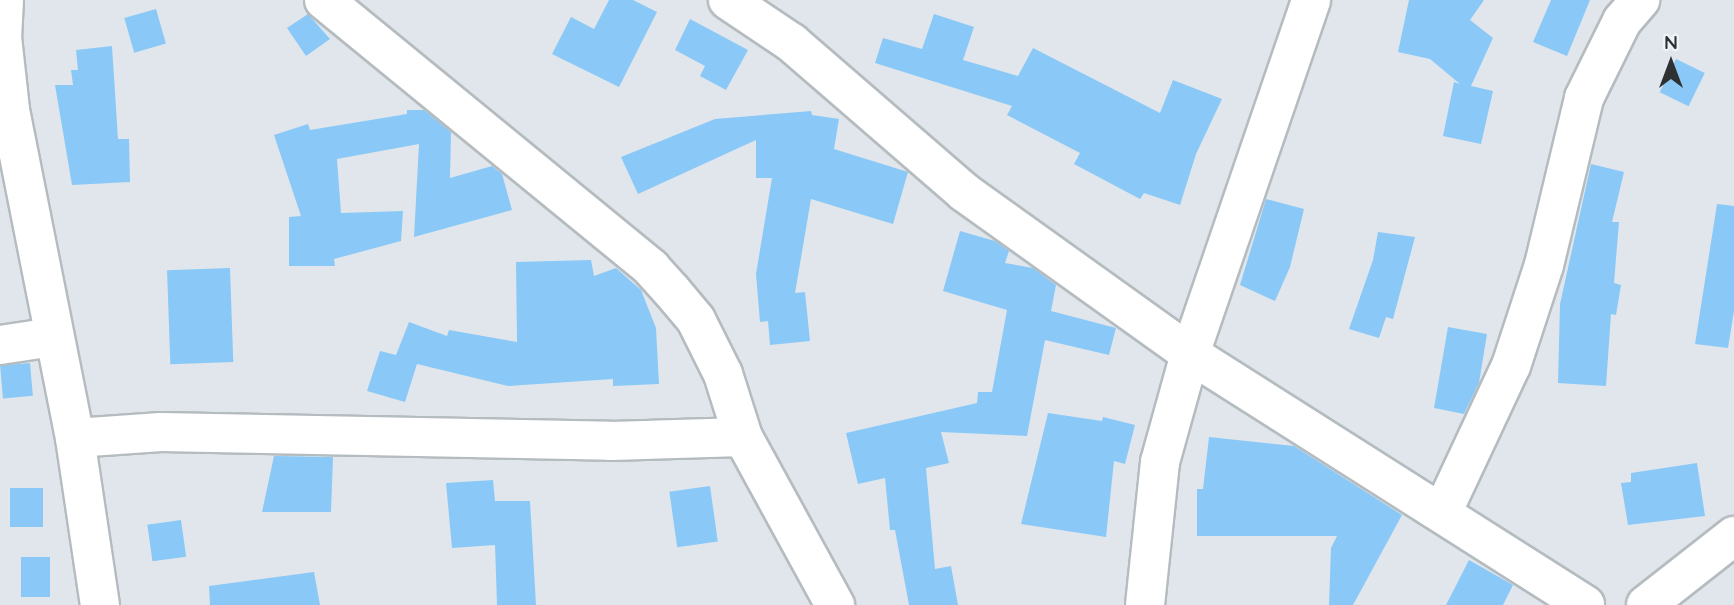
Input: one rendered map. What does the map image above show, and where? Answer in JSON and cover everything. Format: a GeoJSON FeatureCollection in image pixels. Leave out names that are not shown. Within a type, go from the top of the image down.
{"type":"FeatureCollection","features":[{"type":"Feature","properties":{"kind":"street"},"geometry":{"type":"LineString","coordinates":[[4,0],[2,37],[5,111],[75,438],[100,605]]}},
{"type":"Feature","properties":{"kind":"street"},"geometry":{"type":"LineString","coordinates":[[324,0],[651,268],[696,320],[723,374],[743,437],[835,605]]}},
{"type":"Feature","properties":{"kind":"street"},"geometry":{"type":"LineString","coordinates":[[1145,605],[1160,462],[1191,354],[1311,0]]}},
{"type":"Feature","properties":{"kind":"street"},"geometry":{"type":"LineString","coordinates":[[1442,513],[1511,366],[1544,265],[1584,98],[1622,20],[1640,0]]}},
{"type":"Feature","properties":{"kind":"street"},"geometry":{"type":"LineString","coordinates":[[743,4],[964,192],[1191,354],[1585,605]]}},
{"type":"Feature","properties":{"kind":"street"},"geometry":{"type":"LineString","coordinates":[[0,345],[53,337]]}},
{"type":"Feature","properties":{"kind":"street"},"geometry":{"type":"LineString","coordinates":[[75,438],[161,432],[611,441],[743,437]]}},
{"type":"Feature","properties":{"kind":"street"},"geometry":{"type":"LineString","coordinates":[[1646,605],[1734,536]]}},
{"type":"Feature","properties":{"kind":"building"},"geometry":{"type":"Polygon","coordinates":[[[609,0],[633,0],[657,12],[619,87],[552,54],[571,17],[594,29],[609,0]]]}},
{"type":"Feature","properties":{"kind":"building"},"geometry":{"type":"Polygon","coordinates":[[[1409,0],[1484,0],[1470,20],[1493,38],[1471,86],[1493,91],[1481,144],[1443,136],[1454,82],[1460,84],[1430,59],[1398,52],[1409,0]]]}},
{"type":"Feature","properties":{"kind":"building"},"geometry":{"type":"Polygon","coordinates":[[[1551,0],[1590,0],[1567,56],[1533,42],[1551,0]]]}},
{"type":"Feature","properties":{"kind":"building"},"geometry":{"type":"Polygon","coordinates":[[[156,9],[166,44],[134,53],[124,18],[156,9]]]}},
{"type":"Feature","properties":{"kind":"building"},"geometry":{"type":"Polygon","coordinates":[[[308,14],[330,39],[306,56],[287,28],[308,14]]]}},
{"type":"Feature","properties":{"kind":"building"},"geometry":{"type":"Polygon","coordinates":[[[934,14],[974,27],[963,60],[1018,76],[1033,48],[1160,113],[1173,80],[1222,99],[1196,154],[1180,205],[1144,193],[1140,199],[1074,164],[1080,153],[1007,115],[1012,106],[875,63],[883,38],[922,49],[934,14]]]}},
{"type":"Feature","properties":{"kind":"building"},"geometry":{"type":"Polygon","coordinates":[[[690,19],[748,50],[726,90],[700,76],[705,66],[675,50],[690,19]]]}},
{"type":"Feature","properties":{"kind":"building"},"geometry":{"type":"Polygon","coordinates":[[[112,46],[118,139],[129,139],[130,182],[72,185],[55,85],[73,85],[71,70],[78,70],[76,50],[112,46]]]}},
{"type":"Feature","properties":{"kind":"building"},"geometry":{"type":"Polygon","coordinates":[[[1676,59],[1705,73],[1689,106],[1660,92],[1676,59]]]}},
{"type":"Feature","properties":{"kind":"building"},"geometry":{"type":"Polygon","coordinates":[[[407,110],[424,110],[451,132],[450,178],[492,166],[502,174],[512,210],[414,237],[419,144],[337,159],[341,213],[403,211],[401,241],[334,259],[335,266],[289,266],[289,217],[301,216],[274,135],[308,124],[310,130],[407,114],[407,110]]]}},
{"type":"Feature","properties":{"kind":"building"},"geometry":{"type":"Polygon","coordinates":[[[811,111],[812,115],[839,119],[834,149],[908,172],[893,224],[811,199],[795,293],[805,292],[810,341],[770,345],[768,321],[760,322],[756,274],[772,178],[756,178],[756,140],[638,194],[621,157],[715,119],[811,111]]]}},
{"type":"Feature","properties":{"kind":"building"},"geometry":{"type":"Polygon","coordinates":[[[1591,164],[1624,172],[1612,222],[1619,222],[1614,283],[1621,285],[1616,315],[1611,314],[1606,386],[1558,383],[1560,304],[1591,164]]]}},
{"type":"Feature","properties":{"kind":"building"},"geometry":{"type":"Polygon","coordinates":[[[1266,199],[1304,209],[1290,267],[1275,301],[1240,285],[1266,199]]]}},
{"type":"Feature","properties":{"kind":"building"},"geometry":{"type":"Polygon","coordinates":[[[1717,204],[1734,206],[1734,311],[1728,348],[1695,344],[1717,204]]]}},
{"type":"Feature","properties":{"kind":"building"},"geometry":{"type":"Polygon","coordinates":[[[960,231],[995,241],[1009,251],[1005,263],[1033,268],[1056,285],[1051,311],[1116,328],[1109,355],[1045,340],[1027,436],[941,432],[949,463],[926,468],[935,569],[951,566],[958,605],[909,605],[895,530],[890,530],[885,478],[858,484],[846,433],[977,403],[978,392],[992,392],[1007,310],[943,291],[960,231]]]}},
{"type":"Feature","properties":{"kind":"building"},"geometry":{"type":"Polygon","coordinates":[[[1378,232],[1415,237],[1393,319],[1386,317],[1379,338],[1349,329],[1373,260],[1378,232]]]}},
{"type":"Feature","properties":{"kind":"building"},"geometry":{"type":"Polygon","coordinates":[[[591,260],[594,276],[616,268],[641,290],[656,328],[659,384],[613,386],[613,379],[508,386],[417,364],[405,402],[367,391],[380,351],[396,355],[409,322],[447,336],[449,330],[517,342],[516,262],[591,260]]]}},
{"type":"Feature","properties":{"kind":"building"},"geometry":{"type":"Polygon","coordinates":[[[230,268],[233,362],[170,364],[167,270],[230,268]]]}},
{"type":"Feature","properties":{"kind":"building"},"geometry":{"type":"Polygon","coordinates":[[[1448,327],[1487,334],[1479,383],[1464,414],[1434,408],[1448,327]]]}},
{"type":"Feature","properties":{"kind":"building"},"geometry":{"type":"Polygon","coordinates":[[[30,363],[33,396],[3,398],[0,366],[30,363]]]}},
{"type":"Feature","properties":{"kind":"building"},"geometry":{"type":"Polygon","coordinates":[[[1048,413],[1102,421],[1103,417],[1135,425],[1125,464],[1114,461],[1106,537],[1021,524],[1048,413]]]}},
{"type":"Feature","properties":{"kind":"building"},"geometry":{"type":"Polygon","coordinates":[[[1209,437],[1294,446],[1402,515],[1353,605],[1329,605],[1331,548],[1337,536],[1197,536],[1197,489],[1203,489],[1209,437]]]}},
{"type":"Feature","properties":{"kind":"building"},"geometry":{"type":"Polygon","coordinates":[[[274,456],[333,457],[331,512],[262,512],[274,456]]]}},
{"type":"Feature","properties":{"kind":"building"},"geometry":{"type":"Polygon","coordinates":[[[1697,463],[1705,516],[1628,525],[1621,483],[1631,482],[1631,473],[1697,463]]]}},
{"type":"Feature","properties":{"kind":"building"},"geometry":{"type":"Polygon","coordinates":[[[493,480],[495,501],[530,501],[536,605],[497,605],[495,545],[452,548],[446,483],[493,480]]]}},
{"type":"Feature","properties":{"kind":"building"},"geometry":{"type":"Polygon","coordinates":[[[710,486],[718,541],[677,547],[669,492],[710,486]]]}},
{"type":"Feature","properties":{"kind":"building"},"geometry":{"type":"Polygon","coordinates":[[[10,488],[43,488],[43,527],[10,527],[10,488]]]}},
{"type":"Feature","properties":{"kind":"building"},"geometry":{"type":"Polygon","coordinates":[[[181,520],[186,557],[152,561],[147,525],[181,520]]]}},
{"type":"Feature","properties":{"kind":"building"},"geometry":{"type":"Polygon","coordinates":[[[21,557],[50,557],[50,597],[21,597],[21,557]]]}},
{"type":"Feature","properties":{"kind":"building"},"geometry":{"type":"Polygon","coordinates":[[[1469,560],[1513,585],[1503,605],[1446,605],[1469,560]]]}},
{"type":"Feature","properties":{"kind":"building"},"geometry":{"type":"Polygon","coordinates":[[[314,572],[320,605],[210,605],[209,586],[314,572]]]}}]}
